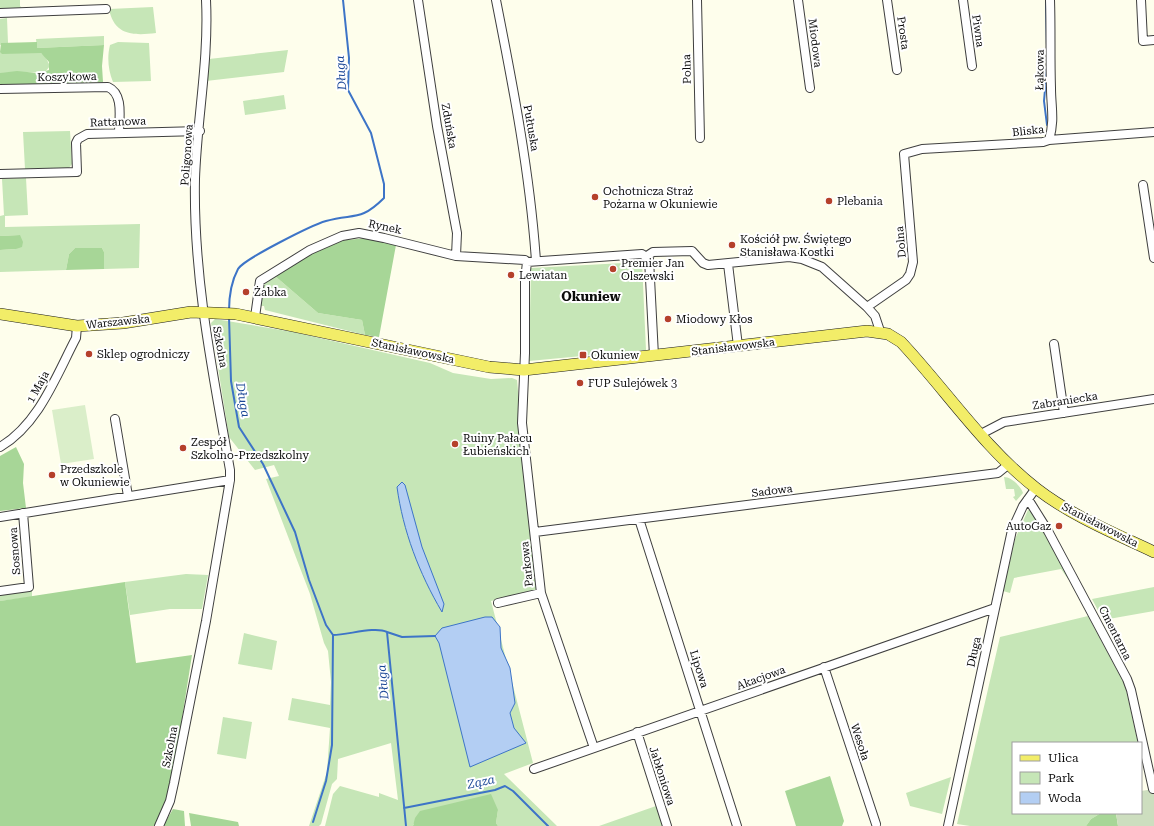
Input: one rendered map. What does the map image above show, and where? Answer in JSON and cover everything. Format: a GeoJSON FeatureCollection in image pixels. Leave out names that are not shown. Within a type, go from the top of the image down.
{"type":"FeatureCollection","features":[{"type":"Feature","properties":{"kind":"main road","name":"Warszawska"},"geometry":{"type":"LineString","coordinates":[[0,314],[77,326],[123,323],[203,312],[236,314]]}},
{"type":"Feature","properties":{"kind":"main road","name":"Stanisławowska"},"geometry":{"type":"LineString","coordinates":[[236,314],[489,367],[524,370],[867,331],[880,332],[901,342],[981,434],[1009,464],[1036,488],[1076,514],[1154,552]]}},
{"type":"Feature","properties":{"kind":"street","name":"Poligonowa"},"geometry":{"type":"LineString","coordinates":[[203,312],[196,210],[196,177],[208,34],[206,0]]}},
{"type":"Feature","properties":{"kind":"street","name":"Zduńska"},"geometry":{"type":"LineString","coordinates":[[418,0],[437,126],[457,233],[456,256]]}},
{"type":"Feature","properties":{"kind":"street","name":"Pułtuska"},"geometry":{"type":"LineString","coordinates":[[496,0],[525,158],[532,209],[536,261]]}},
{"type":"Feature","properties":{"kind":"street","name":"Polna"},"geometry":{"type":"LineString","coordinates":[[697,0],[700,138]]}},
{"type":"Feature","properties":{"kind":"street","name":"Miodowa"},"geometry":{"type":"LineString","coordinates":[[798,0],[810,88]]}},
{"type":"Feature","properties":{"kind":"street","name":"Prosta"},"geometry":{"type":"LineString","coordinates":[[887,0],[897,70]]}},
{"type":"Feature","properties":{"kind":"street","name":"Piwna"},"geometry":{"type":"LineString","coordinates":[[963,0],[972,66]]}},
{"type":"Feature","properties":{"kind":"street","name":"Łąkowa"},"geometry":{"type":"LineString","coordinates":[[1049,140],[1053,127],[1050,0]]}},
{"type":"Feature","properties":{"kind":"street"},"geometry":{"type":"LineString","coordinates":[[1141,0],[1143,40],[1154,40]]}},
{"type":"Feature","properties":{"kind":"street"},"geometry":{"type":"LineString","coordinates":[[0,13],[106,10]]}},
{"type":"Feature","properties":{"kind":"street","name":"Koszykowa"},"geometry":{"type":"LineString","coordinates":[[0,89],[108,87],[113,90],[118,98],[119,133]]}},
{"type":"Feature","properties":{"kind":"street","name":"Rattanowa"},"geometry":{"type":"LineString","coordinates":[[0,174],[77,172],[76,143],[78,139],[87,134],[200,131]]}},
{"type":"Feature","properties":{"kind":"street","name":"Bliska"},"geometry":{"type":"LineString","coordinates":[[904,154],[922,150],[1043,142],[1049,140],[1154,132]]}},
{"type":"Feature","properties":{"kind":"street","name":"Dolna"},"geometry":{"type":"LineString","coordinates":[[867,307],[906,280],[913,262],[904,154]]}},
{"type":"Feature","properties":{"kind":"street"},"geometry":{"type":"LineString","coordinates":[[1143,185],[1154,258]]}},
{"type":"Feature","properties":{"kind":"street","name":"Rynek"},"geometry":{"type":"LineString","coordinates":[[256,317],[260,281],[310,250],[342,236],[359,233],[456,256],[525,260],[527,262],[642,254],[647,256],[653,252],[692,250],[705,264],[728,264]]}},
{"type":"Feature","properties":{"kind":"street"},"geometry":{"type":"LineString","coordinates":[[647,256],[650,265],[654,356]]}},
{"type":"Feature","properties":{"kind":"street"},"geometry":{"type":"LineString","coordinates":[[738,346],[728,264],[789,257],[802,259],[822,267],[867,307],[875,316],[880,332]]}},
{"type":"Feature","properties":{"kind":"street"},"geometry":{"type":"LineString","coordinates":[[524,370],[525,280],[527,262]]}},
{"type":"Feature","properties":{"kind":"street","name":"Szkolna"},"geometry":{"type":"LineString","coordinates":[[159,826],[170,801],[206,621],[230,480],[230,470],[203,312]]}},
{"type":"Feature","properties":{"kind":"street","name":"1 Maja"},"geometry":{"type":"LineString","coordinates":[[0,447],[22,430],[34,416],[76,338],[77,326]]}},
{"type":"Feature","properties":{"kind":"street"},"geometry":{"type":"LineString","coordinates":[[1054,344],[1064,413]]}},
{"type":"Feature","properties":{"kind":"street","name":"Parkowa"},"geometry":{"type":"LineString","coordinates":[[524,370],[522,424],[541,593],[594,748]]}},
{"type":"Feature","properties":{"kind":"street","name":"Zabraniecka"},"geometry":{"type":"LineString","coordinates":[[981,434],[1004,422],[1154,399]]}},
{"type":"Feature","properties":{"kind":"street"},"geometry":{"type":"LineString","coordinates":[[115,419],[128,496]]}},
{"type":"Feature","properties":{"kind":"street","name":"Sadowa"},"geometry":{"type":"LineString","coordinates":[[535,532],[998,473],[1009,464]]}},
{"type":"Feature","properties":{"kind":"street"},"geometry":{"type":"LineString","coordinates":[[0,517],[230,480]]}},
{"type":"Feature","properties":{"kind":"street","name":"Długa"},"geometry":{"type":"LineString","coordinates":[[948,826],[1012,530],[1017,517],[1036,488]]}},
{"type":"Feature","properties":{"kind":"street","name":"Cmentarna"},"geometry":{"type":"LineString","coordinates":[[1028,499],[1048,531],[1127,679],[1131,690],[1153,790]]}},
{"type":"Feature","properties":{"kind":"street","name":"Sosnowa"},"geometry":{"type":"LineString","coordinates":[[0,591],[29,587],[24,513]]}},
{"type":"Feature","properties":{"kind":"street","name":"Lipowa"},"geometry":{"type":"LineString","coordinates":[[639,519],[737,826]]}},
{"type":"Feature","properties":{"kind":"street"},"geometry":{"type":"LineString","coordinates":[[498,603],[541,593]]}},
{"type":"Feature","properties":{"kind":"street","name":"Akacjowa"},"geometry":{"type":"LineString","coordinates":[[534,769],[995,608]]}},
{"type":"Feature","properties":{"kind":"street","name":"Wesoła"},"geometry":{"type":"LineString","coordinates":[[824,667],[876,824]]}},
{"type":"Feature","properties":{"kind":"street","name":"Jabłoniowa"},"geometry":{"type":"LineString","coordinates":[[637,732],[667,826]]}},
{"type":"Feature","properties":{"kind":"green space"},"geometry":{"type":"Polygon","coordinates":[[[0,0],[20,0],[20,6],[23,9],[0,10],[0,0]]]}},
{"type":"Feature","properties":{"kind":"green space"},"geometry":{"type":"Polygon","coordinates":[[[153,7],[156,33],[148,34],[132,34],[120,29],[115,24],[109,9],[153,7]]]}},
{"type":"Feature","properties":{"kind":"green space"},"geometry":{"type":"Polygon","coordinates":[[[7,18],[8,43],[0,45],[0,19],[7,18]]]}},
{"type":"Feature","properties":{"kind":"green space"},"geometry":{"type":"Polygon","coordinates":[[[104,36],[104,45],[37,48],[36,39],[104,36]]]}},
{"type":"Feature","properties":{"kind":"green space"},"geometry":{"type":"Polygon","coordinates":[[[37,42],[37,48],[104,45],[102,66],[103,82],[0,85],[0,73],[17,71],[37,73],[49,70],[49,62],[41,53],[2,54],[0,52],[1,43],[37,42]]]}},
{"type":"Feature","properties":{"kind":"green space"},"geometry":{"type":"Polygon","coordinates":[[[118,42],[149,43],[151,81],[113,82],[109,68],[109,50],[110,45],[118,42]]]}},
{"type":"Feature","properties":{"kind":"green space"},"geometry":{"type":"Polygon","coordinates":[[[288,50],[284,72],[206,81],[209,59],[288,50]]]}},
{"type":"Feature","properties":{"kind":"green space"},"geometry":{"type":"Polygon","coordinates":[[[0,52],[41,53],[45,56],[50,66],[45,72],[0,73],[0,52]]]}},
{"type":"Feature","properties":{"kind":"green space"},"geometry":{"type":"Polygon","coordinates":[[[284,95],[286,109],[245,115],[243,101],[284,95]]]}},
{"type":"Feature","properties":{"kind":"green space"},"geometry":{"type":"Polygon","coordinates":[[[70,131],[72,164],[69,168],[25,169],[23,132],[70,131]]]}},
{"type":"Feature","properties":{"kind":"green space"},"geometry":{"type":"Polygon","coordinates":[[[26,178],[28,215],[5,216],[5,227],[140,224],[139,268],[104,269],[104,252],[102,248],[75,248],[69,254],[66,270],[0,272],[0,250],[16,249],[20,235],[0,236],[0,216],[4,215],[2,179],[26,178]]]}},
{"type":"Feature","properties":{"kind":"green space"},"geometry":{"type":"Polygon","coordinates":[[[20,235],[23,242],[22,247],[0,250],[0,236],[20,235]]]}},
{"type":"Feature","properties":{"kind":"green space"},"geometry":{"type":"Polygon","coordinates":[[[367,238],[396,245],[379,337],[365,335],[362,320],[318,313],[275,276],[313,253],[337,241],[367,238]]]}},
{"type":"Feature","properties":{"kind":"green space"},"geometry":{"type":"Polygon","coordinates":[[[75,248],[102,248],[104,252],[104,269],[66,270],[69,254],[75,248]]]}},
{"type":"Feature","properties":{"kind":"green space"},"geometry":{"type":"Polygon","coordinates":[[[642,262],[646,350],[529,361],[531,268],[642,262]]]}},
{"type":"Feature","properties":{"kind":"green space"},"geometry":{"type":"Polygon","coordinates":[[[275,276],[318,313],[362,320],[365,335],[265,310],[264,306],[260,306],[262,286],[275,276]]]}},
{"type":"Feature","properties":{"kind":"green space"},"geometry":{"type":"Polygon","coordinates":[[[215,319],[293,332],[430,363],[453,373],[491,379],[512,378],[517,380],[536,590],[491,601],[533,763],[504,774],[557,826],[498,826],[496,823],[498,810],[413,824],[413,826],[325,826],[333,794],[340,786],[379,797],[379,793],[398,800],[391,743],[338,759],[337,779],[332,784],[321,824],[319,826],[309,826],[327,772],[330,728],[288,720],[292,698],[330,705],[331,682],[328,651],[324,643],[310,594],[266,479],[279,476],[274,465],[255,470],[229,437],[211,323],[215,319]]]}},
{"type":"Feature","properties":{"kind":"green space"},"geometry":{"type":"Polygon","coordinates":[[[85,405],[94,459],[61,464],[52,410],[85,405]]]}},
{"type":"Feature","properties":{"kind":"green space"},"geometry":{"type":"Polygon","coordinates":[[[16,447],[24,464],[23,483],[26,508],[0,511],[0,456],[16,447]]]}},
{"type":"Feature","properties":{"kind":"green space"},"geometry":{"type":"Polygon","coordinates":[[[1004,477],[1013,480],[1022,490],[1023,493],[1016,501],[1013,497],[1015,496],[1014,489],[1006,489],[1004,477]]]}},
{"type":"Feature","properties":{"kind":"green space"},"geometry":{"type":"Polygon","coordinates":[[[1028,510],[1033,511],[1070,578],[1068,579],[1061,569],[1014,578],[1010,593],[1003,591],[1015,539],[1028,510]]]}},
{"type":"Feature","properties":{"kind":"green space"},"geometry":{"type":"Polygon","coordinates":[[[186,574],[208,575],[202,609],[170,609],[130,615],[125,582],[186,574]]]}},
{"type":"Feature","properties":{"kind":"green space"},"geometry":{"type":"Polygon","coordinates":[[[125,582],[136,663],[192,655],[172,782],[157,826],[0,826],[0,601],[125,582]]]}},
{"type":"Feature","properties":{"kind":"green space"},"geometry":{"type":"Polygon","coordinates":[[[1154,587],[1154,611],[1103,620],[1092,599],[1154,587]]]}},
{"type":"Feature","properties":{"kind":"green space"},"geometry":{"type":"Polygon","coordinates":[[[32,590],[32,597],[0,601],[0,595],[32,590]]]}},
{"type":"Feature","properties":{"kind":"green space"},"geometry":{"type":"Polygon","coordinates":[[[1088,616],[1125,685],[1138,742],[1012,742],[1012,814],[1099,814],[1091,819],[1086,826],[970,826],[957,824],[1000,637],[1088,616]]]}},
{"type":"Feature","properties":{"kind":"green space"},"geometry":{"type":"Polygon","coordinates":[[[244,633],[277,641],[272,670],[238,664],[244,633]]]}},
{"type":"Feature","properties":{"kind":"green space"},"geometry":{"type":"Polygon","coordinates":[[[223,717],[252,722],[246,759],[217,754],[223,717]]]}},
{"type":"Feature","properties":{"kind":"green space"},"geometry":{"type":"Polygon","coordinates":[[[830,776],[844,821],[842,826],[796,826],[785,791],[830,776]]]}},
{"type":"Feature","properties":{"kind":"green space"},"geometry":{"type":"Polygon","coordinates":[[[951,777],[942,814],[910,806],[906,793],[951,777]]]}},
{"type":"Feature","properties":{"kind":"green space"},"geometry":{"type":"Polygon","coordinates":[[[1154,789],[1154,826],[1118,826],[1116,814],[1142,814],[1142,791],[1154,789]]]}},
{"type":"Feature","properties":{"kind":"green space"},"geometry":{"type":"Polygon","coordinates":[[[491,794],[498,810],[496,823],[498,826],[413,826],[415,818],[420,811],[491,794]]]}},
{"type":"Feature","properties":{"kind":"green space"},"geometry":{"type":"Polygon","coordinates":[[[656,806],[663,826],[599,826],[656,806]]]}},
{"type":"Feature","properties":{"kind":"green space"},"geometry":{"type":"Polygon","coordinates":[[[173,809],[184,811],[185,826],[163,826],[173,809]]]}},
{"type":"Feature","properties":{"kind":"green space"},"geometry":{"type":"Polygon","coordinates":[[[189,813],[238,822],[239,826],[191,826],[189,813]]]}},
{"type":"Feature","properties":{"kind":"green space"},"geometry":{"type":"Polygon","coordinates":[[[1099,814],[1116,814],[1118,826],[1086,826],[1091,819],[1099,814]]]}},
{"type":"Feature","properties":{"kind":"water"},"geometry":{"type":"Polygon","coordinates":[[[402,482],[405,485],[422,547],[444,604],[442,612],[419,567],[403,520],[397,487],[402,482]]]}},
{"type":"Feature","properties":{"kind":"water"},"geometry":{"type":"Polygon","coordinates":[[[485,617],[492,617],[500,627],[501,648],[510,668],[515,703],[510,713],[514,728],[526,743],[470,767],[439,643],[435,636],[442,628],[485,617]]]}},
{"type":"Feature","properties":{"kind":"waterway","name":"Długa"},"geometry":{"type":"LineString","coordinates":[[229,311],[232,284],[238,269],[243,264],[279,243],[318,224],[326,221],[356,216],[369,211],[384,198],[384,184],[371,133],[348,90],[349,58],[343,0]]}},
{"type":"Feature","properties":{"kind":"waterway"},"geometry":{"type":"LineString","coordinates":[[1046,0],[1047,46]]}},
{"type":"Feature","properties":{"kind":"waterway"},"geometry":{"type":"LineString","coordinates":[[1047,67],[1044,101],[1047,125]]}},
{"type":"Feature","properties":{"kind":"waterway","name":"Długa"},"geometry":{"type":"LineString","coordinates":[[229,317],[231,381],[239,427],[263,464],[295,532],[309,580],[326,625],[333,635],[369,630],[382,630],[387,632],[406,826]]}},
{"type":"Feature","properties":{"kind":"waterway"},"geometry":{"type":"LineString","coordinates":[[387,632],[402,637],[435,636]]}},
{"type":"Feature","properties":{"kind":"waterway"},"geometry":{"type":"LineString","coordinates":[[313,822],[326,781],[332,745],[333,635]]}},
{"type":"Feature","properties":{"kind":"waterway","name":"Ząza"},"geometry":{"type":"LineString","coordinates":[[404,808],[495,790],[505,786],[513,791],[548,826]]}},
{"type":"Feature","properties":{"kind":"place","name":"Ochotnicza Straż Pożarna w Okuniewie"},"geometry":{"type":"Point","coordinates":[595,197]}},
{"type":"Feature","properties":{"kind":"place","name":"Plebania"},"geometry":{"type":"Point","coordinates":[829,201]}},
{"type":"Feature","properties":{"kind":"place","name":"Kościół pw. Świętego Stanisława Kostki"},"geometry":{"type":"Point","coordinates":[732,245]}},
{"type":"Feature","properties":{"kind":"place","name":"Premier Jan Olszewski"},"geometry":{"type":"Point","coordinates":[613,269]}},
{"type":"Feature","properties":{"kind":"place","name":"Lewiatan"},"geometry":{"type":"Point","coordinates":[511,275]}},
{"type":"Feature","properties":{"kind":"place","name":"Żabka"},"geometry":{"type":"Point","coordinates":[246,292]}},
{"type":"Feature","properties":{"kind":"place","name":"Miodowy Kłos"},"geometry":{"type":"Point","coordinates":[668,319]}},
{"type":"Feature","properties":{"kind":"place","name":"Sklep ogrodniczy"},"geometry":{"type":"Point","coordinates":[89,354]}},
{"type":"Feature","properties":{"kind":"place","name":"Okuniew"},"geometry":{"type":"Point","coordinates":[583,355]}},
{"type":"Feature","properties":{"kind":"place","name":"FUP Sulejówek 3"},"geometry":{"type":"Point","coordinates":[580,383]}},
{"type":"Feature","properties":{"kind":"place","name":"Ruiny Pałacu Łubieńskich"},"geometry":{"type":"Point","coordinates":[455,444]}},
{"type":"Feature","properties":{"kind":"place","name":"Zespół Szkolno-Przedszkolny"},"geometry":{"type":"Point","coordinates":[183,448]}},
{"type":"Feature","properties":{"kind":"place","name":"Przedszkole w Okuniewie"},"geometry":{"type":"Point","coordinates":[52,475]}},
{"type":"Feature","properties":{"kind":"place","name":"AutoGaz"},"geometry":{"type":"Point","coordinates":[1059,526]}},
{"type":"Feature","properties":{"kind":"district","name":"Okuniew"},"geometry":{"type":"Point","coordinates":[591,296]}}]}
